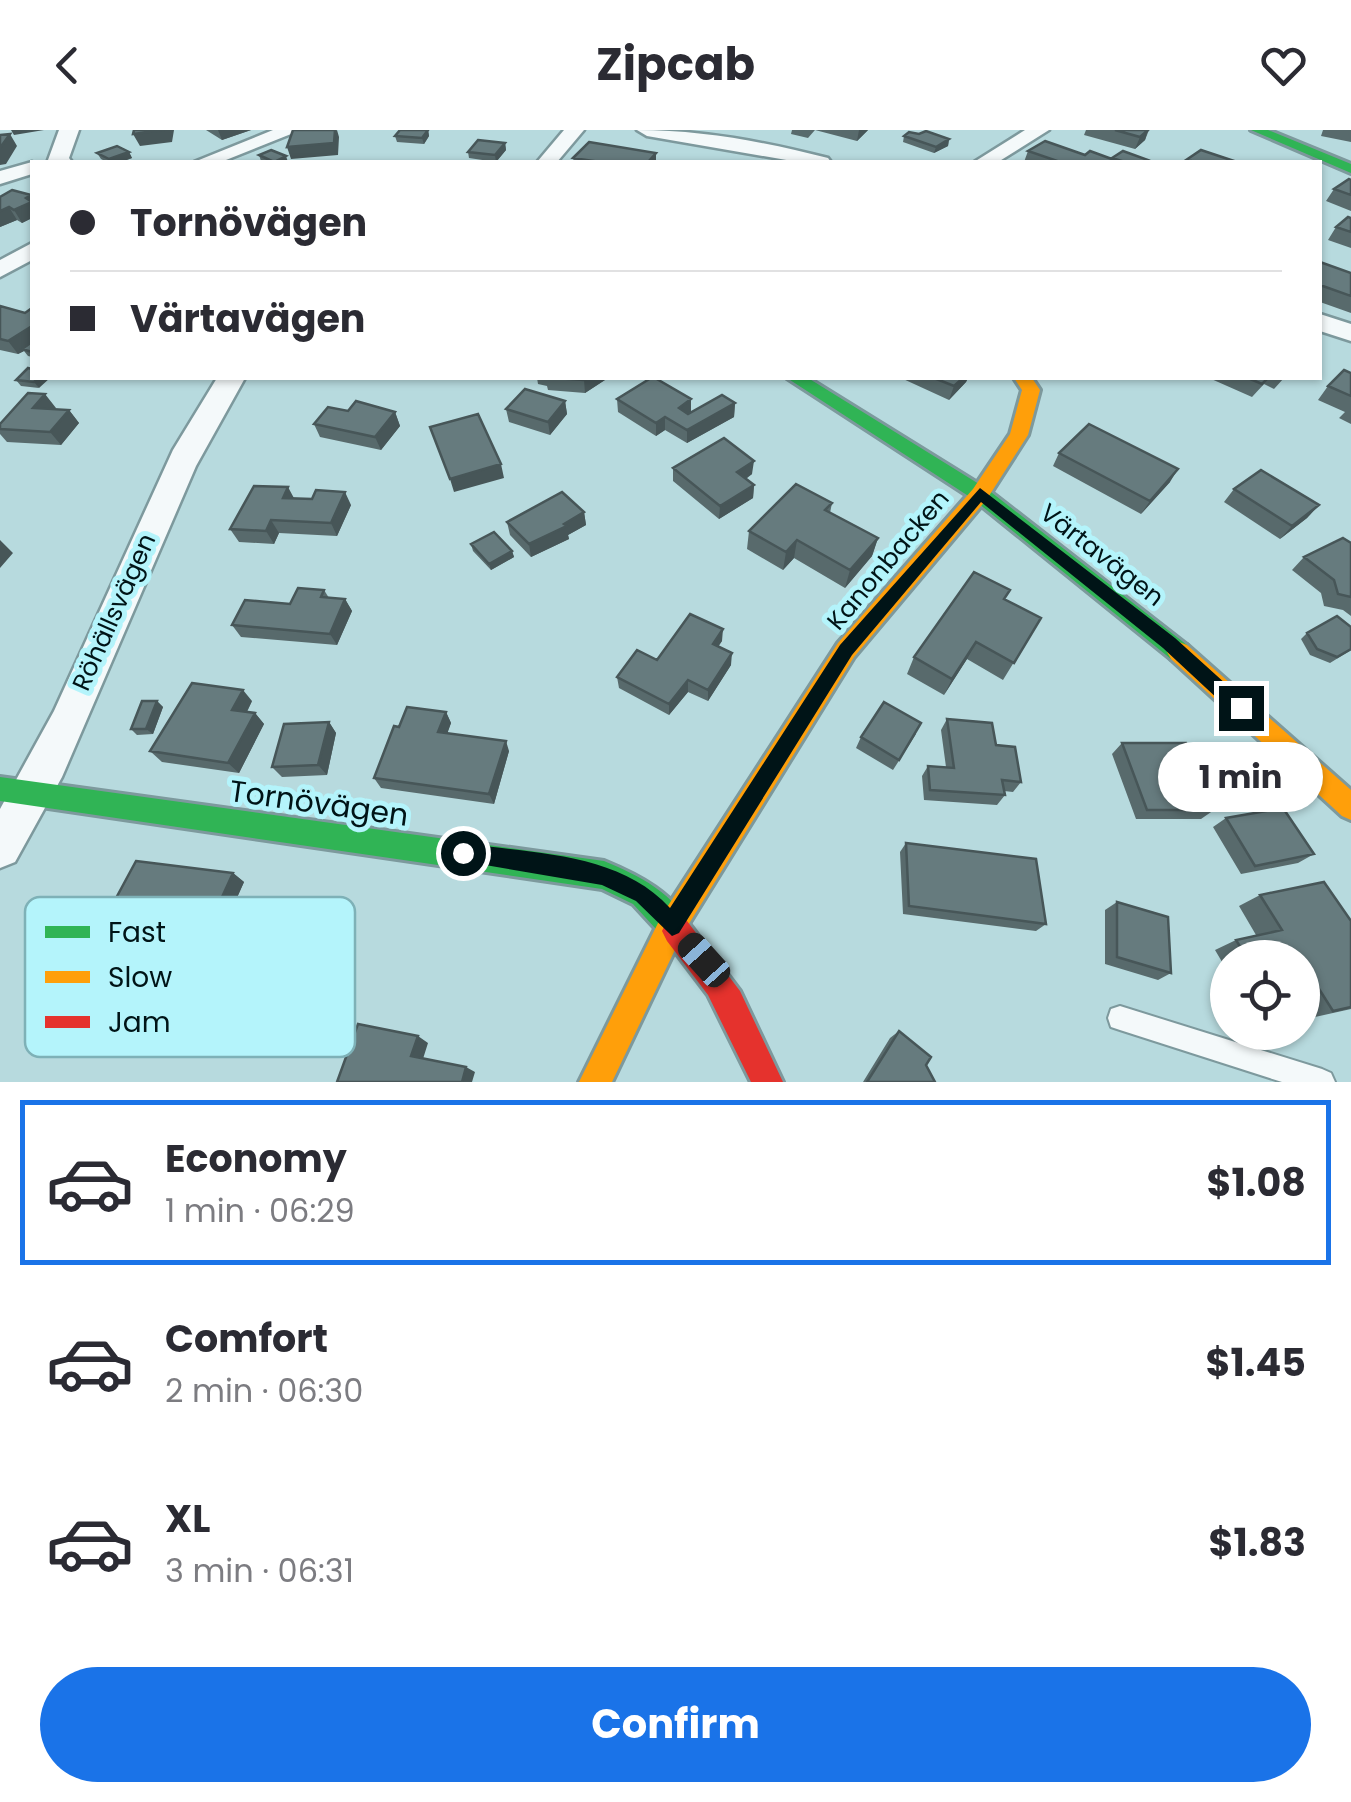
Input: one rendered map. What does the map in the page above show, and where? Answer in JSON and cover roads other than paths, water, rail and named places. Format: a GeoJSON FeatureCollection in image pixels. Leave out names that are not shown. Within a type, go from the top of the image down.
{"type":"FeatureCollection","features":[{"type":"Feature","properties":{"kind":"street"},"geometry":{"type":"LineString","coordinates":[[58,160],[69,130]]}},
{"type":"Feature","properties":{"kind":"street"},"geometry":{"type":"LineString","coordinates":[[209,160],[290,130]]}},
{"type":"Feature","properties":{"kind":"street"},"geometry":{"type":"LineString","coordinates":[[549,160],[574,130]]}},
{"type":"Feature","properties":{"kind":"street"},"geometry":{"type":"LineString","coordinates":[[647,130],[764,148],[813,160]]}},
{"type":"Feature","properties":{"kind":"street"},"geometry":{"type":"LineString","coordinates":[[987,160],[1039,130]]}},
{"type":"Feature","properties":{"kind":"street"},"geometry":{"type":"LineString","coordinates":[[1261,131],[1351,169]]}},
{"type":"Feature","properties":{"kind":"street"},"geometry":{"type":"LineString","coordinates":[[0,178],[30,169]]}},
{"type":"Feature","properties":{"kind":"street"},"geometry":{"type":"LineString","coordinates":[[0,270],[30,251]]}},
{"type":"Feature","properties":{"kind":"street"},"geometry":{"type":"LineString","coordinates":[[1322,323],[1351,333]]}},
{"type":"Feature","properties":{"kind":"street","name":"Röhällsvägen"},"geometry":{"type":"LineString","coordinates":[[0,848],[36,794],[140,550],[206,410],[229,380]]}},
{"type":"Feature","properties":{"kind":"street","name":"Värtavägen"},"geometry":{"type":"LineString","coordinates":[[799,380],[980,494],[1169,643],[1351,807]]}},
{"type":"Feature","properties":{"kind":"street","name":"Kanonbacken"},"geometry":{"type":"LineString","coordinates":[[595,1082],[672,925],[846,650],[980,494],[1019,434],[1030,390],[1024,380]]}},
{"type":"Feature","properties":{"kind":"street","name":"Tornövägen"},"geometry":{"type":"LineString","coordinates":[[0,790],[604,875],[643,894],[704,960],[735,1004],[768,1082]]}},
{"type":"Feature","properties":{"kind":"lane"},"geometry":{"type":"LineString","coordinates":[[1120,1018],[1322,1082]]}}]}
